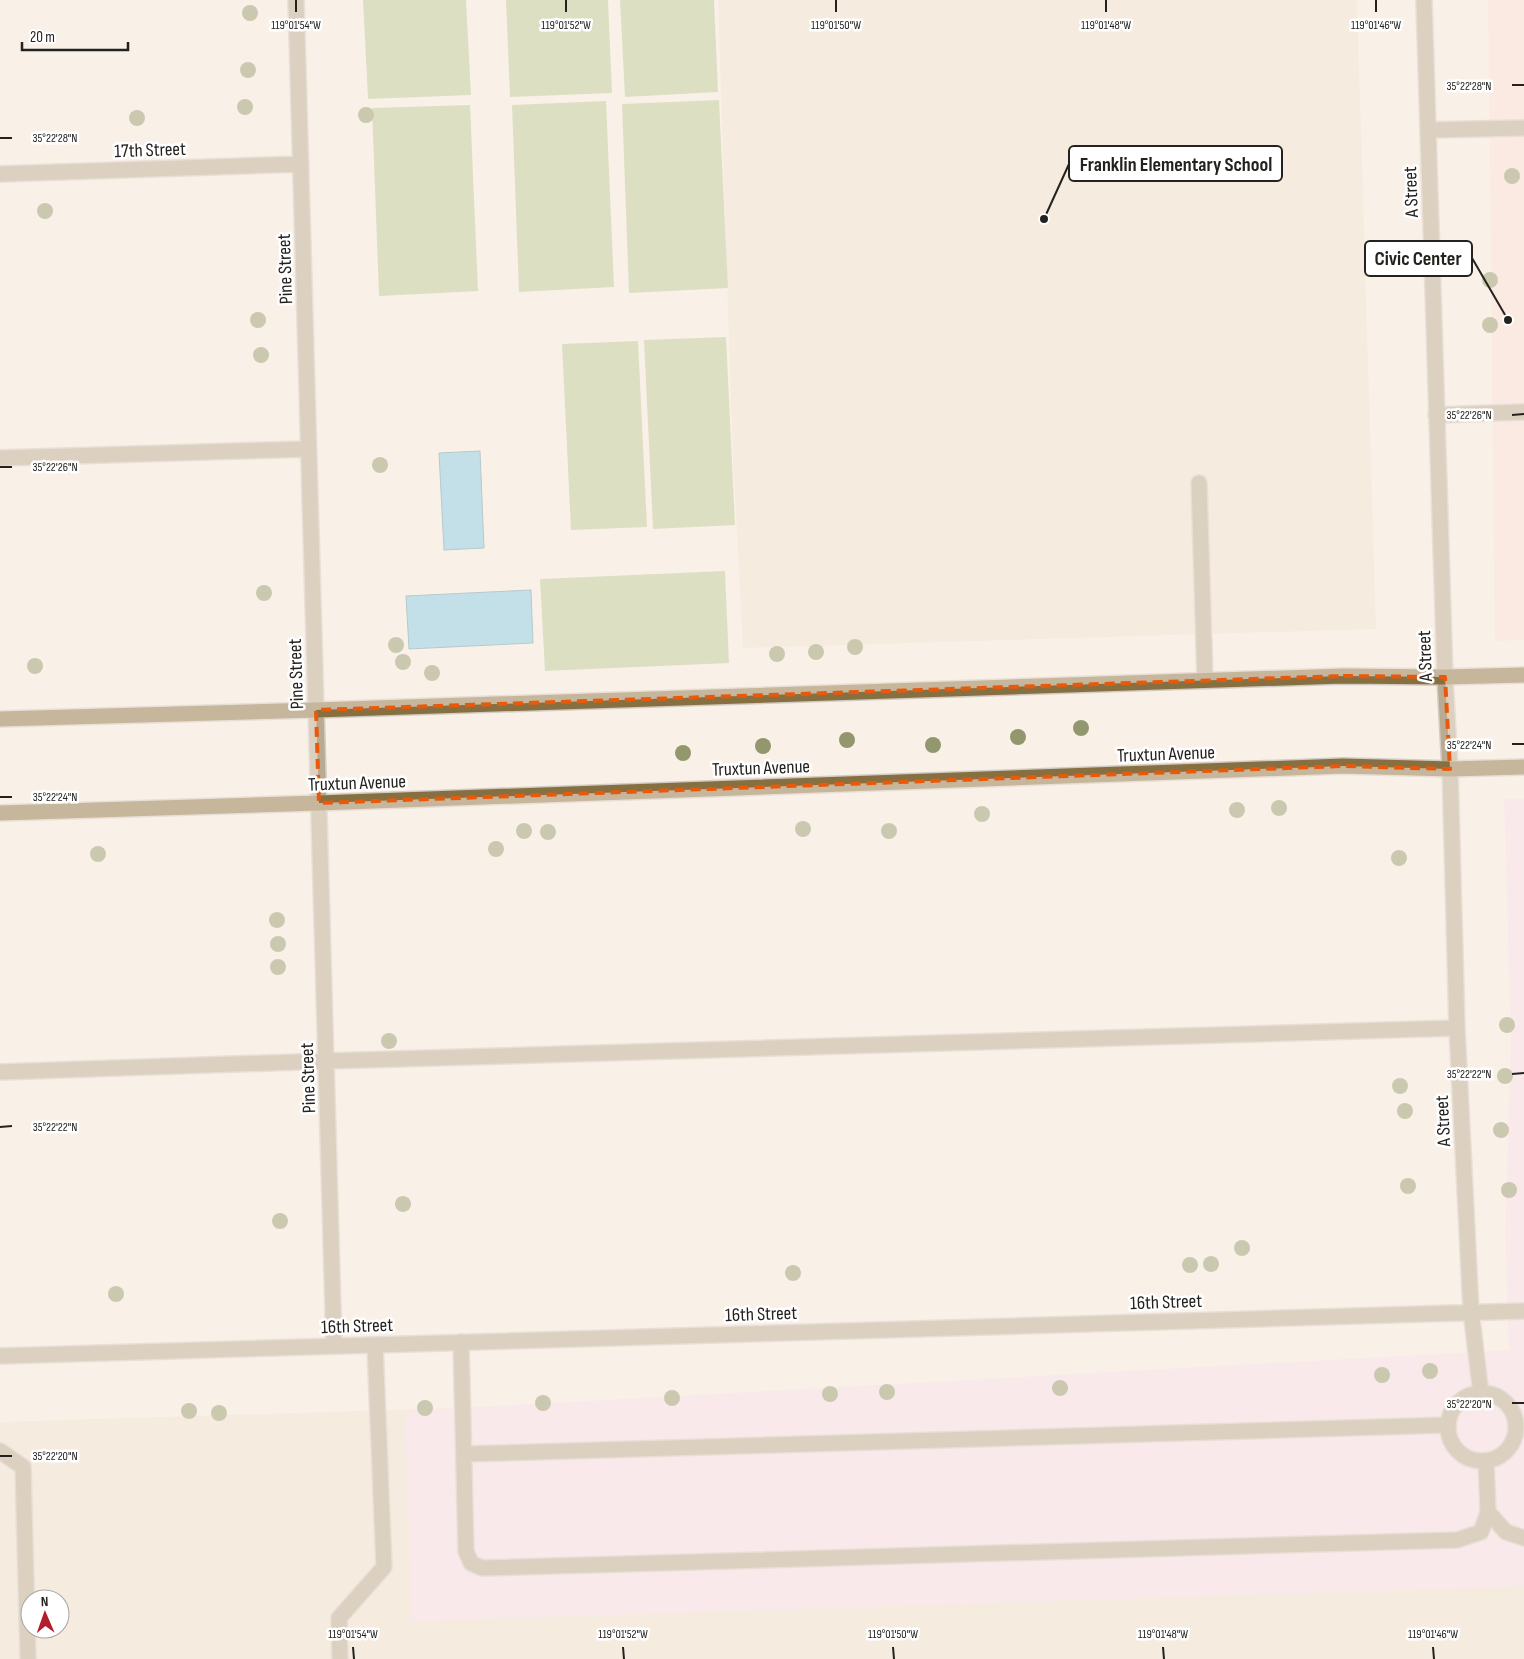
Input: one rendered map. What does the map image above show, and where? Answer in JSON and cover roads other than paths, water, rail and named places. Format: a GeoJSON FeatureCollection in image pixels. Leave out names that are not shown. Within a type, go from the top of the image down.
{"type":"FeatureCollection","features":[{"type":"Feature","properties":{"kind":"main road"},"geometry":{"type":"LineString","coordinates":[[0,719],[1343,676],[1445,677],[1524,675]]}},
{"type":"Feature","properties":{"kind":"main road","name":"Truxtun Avenue"},"geometry":{"type":"LineString","coordinates":[[0,813],[1343,766],[1450,769],[1524,767]]}},
{"type":"Feature","properties":{"kind":"street","name":"Pine Street"},"geometry":{"type":"LineString","coordinates":[[296,0],[334,1346]]}},
{"type":"Feature","properties":{"kind":"street","name":"A Street"},"geometry":{"type":"LineString","coordinates":[[1424,0],[1457,1028],[1471,1311],[1481,1394]]}},
{"type":"Feature","properties":{"kind":"street"},"geometry":{"type":"LineString","coordinates":[[1428,130],[1524,128]]}},
{"type":"Feature","properties":{"kind":"street","name":"17th Street"},"geometry":{"type":"LineString","coordinates":[[0,174],[301,164]]}},
{"type":"Feature","properties":{"kind":"street"},"geometry":{"type":"LineString","coordinates":[[1436,415],[1524,412]]}},
{"type":"Feature","properties":{"kind":"street"},"geometry":{"type":"LineString","coordinates":[[0,458],[309,449]]}},
{"type":"Feature","properties":{"kind":"street"},"geometry":{"type":"LineString","coordinates":[[1199,483],[1205,680]]}},
{"type":"Feature","properties":{"kind":"street"},"geometry":{"type":"LineString","coordinates":[[0,1072],[1457,1028]]}},
{"type":"Feature","properties":{"kind":"street","name":"16th Street"},"geometry":{"type":"LineString","coordinates":[[0,1356],[1524,1310]]}},
{"type":"Feature","properties":{"kind":"street"},"geometry":{"type":"LineString","coordinates":[[461,1342],[466,1551],[471,1563],[482,1568],[1457,1540],[1481,1532],[1488,1512],[1486,1461]]}},
{"type":"Feature","properties":{"kind":"street"},"geometry":{"type":"LineString","coordinates":[[340,1659],[339,1618],[384,1567],[375,1345]]}},
{"type":"Feature","properties":{"kind":"street"},"geometry":{"type":"LineString","coordinates":[[1481,1394],[1488,1394],[1498,1398],[1508,1405],[1514,1415],[1516,1426],[1514,1438],[1509,1449],[1501,1456],[1486,1461],[1470,1460],[1461,1454],[1449,1436],[1448,1425],[1450,1415],[1464,1398],[1481,1394]]}},
{"type":"Feature","properties":{"kind":"street"},"geometry":{"type":"LineString","coordinates":[[464,1454],[1448,1425]]}},
{"type":"Feature","properties":{"kind":"street"},"geometry":{"type":"LineString","coordinates":[[0,1451],[23,1467],[28,1659]]}},
{"type":"Feature","properties":{"kind":"street"},"geometry":{"type":"LineString","coordinates":[[1488,1512],[1506,1532],[1524,1538]]}},
{"type":"Feature","properties":{"kind":"water"},"geometry":{"type":"Polygon","coordinates":[[[480,451],[484,548],[444,550],[439,453],[480,451]]]}},
{"type":"Feature","properties":{"kind":"water"},"geometry":{"type":"Polygon","coordinates":[[[531,590],[533,643],[409,649],[406,596],[531,590]]]}},
{"type":"Feature","properties":{"kind":"place","name":"Franklin Elementary School"},"geometry":{"type":"Point","coordinates":[1044,219]}},
{"type":"Feature","properties":{"kind":"place","name":"Civic Center"},"geometry":{"type":"Point","coordinates":[1508,320]}}]}
